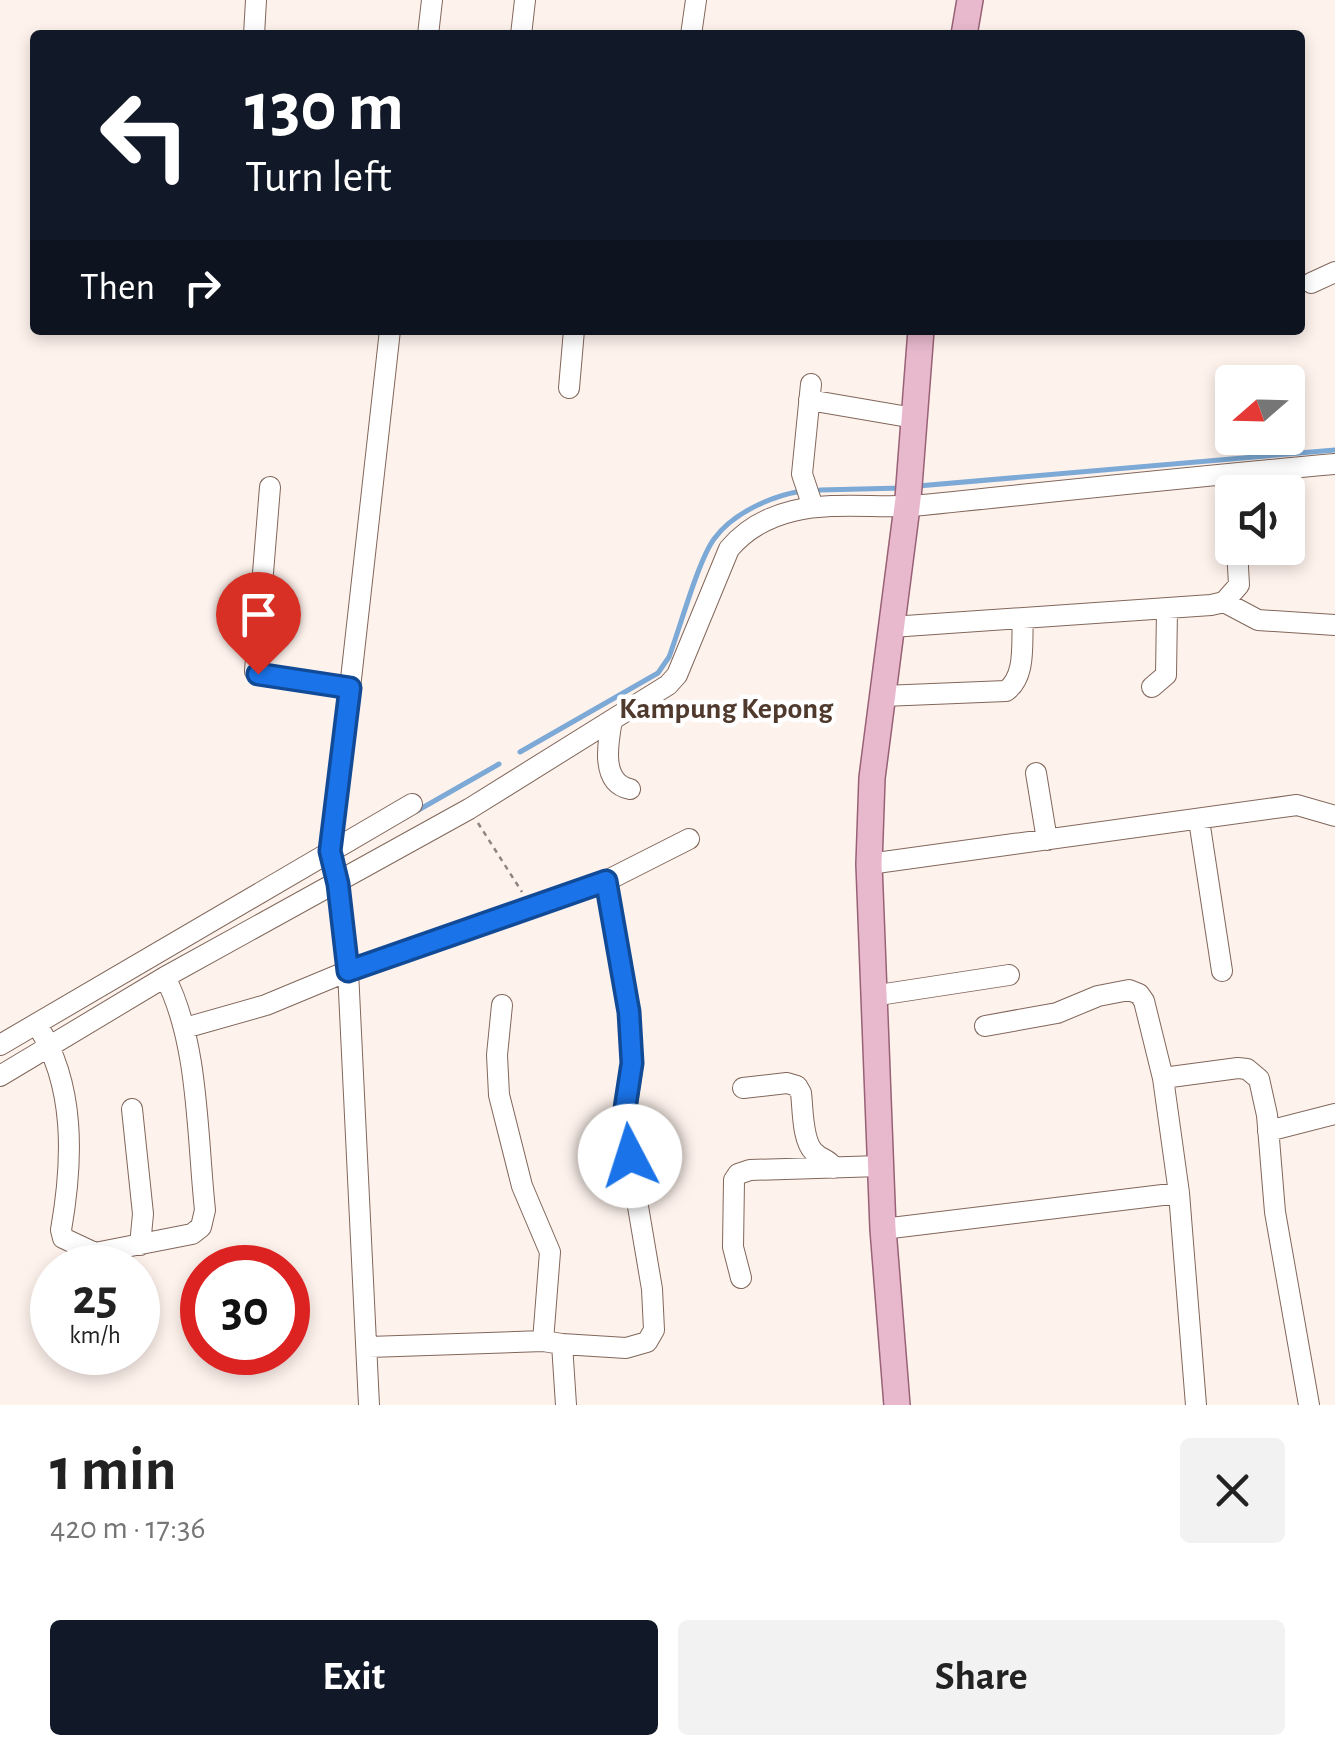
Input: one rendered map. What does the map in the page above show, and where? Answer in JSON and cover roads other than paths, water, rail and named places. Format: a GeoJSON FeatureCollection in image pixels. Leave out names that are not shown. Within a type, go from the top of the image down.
{"type":"FeatureCollection","features":[{"type":"Feature","properties":{"kind":"main road"},"geometry":{"type":"LineString","coordinates":[[965,30],[970,0]]}},
{"type":"Feature","properties":{"kind":"main road"},"geometry":{"type":"LineString","coordinates":[[897,1405],[883,1229],[870,864],[872,778],[908,493],[921,335]]}},
{"type":"Feature","properties":{"kind":"street"},"geometry":{"type":"LineString","coordinates":[[254,30],[256,0]]}},
{"type":"Feature","properties":{"kind":"street"},"geometry":{"type":"LineString","coordinates":[[429,30],[432,0]]}},
{"type":"Feature","properties":{"kind":"street"},"geometry":{"type":"LineString","coordinates":[[522,30],[525,0]]}},
{"type":"Feature","properties":{"kind":"street"},"geometry":{"type":"LineString","coordinates":[[692,30],[696,0]]}},
{"type":"Feature","properties":{"kind":"street"},"geometry":{"type":"LineString","coordinates":[[1310,283],[1335,272]]}},
{"type":"Feature","properties":{"kind":"street"},"geometry":{"type":"LineString","coordinates":[[370,1405],[348,971],[338,881],[330,854],[389,335]]}},
{"type":"Feature","properties":{"kind":"street"},"geometry":{"type":"LineString","coordinates":[[569,388],[574,335]]}},
{"type":"Feature","properties":{"kind":"street"},"geometry":{"type":"LineString","coordinates":[[813,507],[802,474],[810,392],[914,418]]}},
{"type":"Feature","properties":{"kind":"street"},"geometry":{"type":"LineString","coordinates":[[1277,475],[1335,464]]}},
{"type":"Feature","properties":{"kind":"street"},"geometry":{"type":"LineString","coordinates":[[0,1045],[44,1036],[166,976],[469,809],[673,681],[729,549],[743,533],[788,512],[908,493],[1215,484]]}},
{"type":"Feature","properties":{"kind":"street"},"geometry":{"type":"LineString","coordinates":[[270,487],[255,671],[350,688]]}},
{"type":"Feature","properties":{"kind":"street"},"geometry":{"type":"LineString","coordinates":[[1224,602],[1239,585],[1238,565]]}},
{"type":"Feature","properties":{"kind":"street"},"geometry":{"type":"LineString","coordinates":[[891,627],[1167,610],[1224,602],[1258,620],[1335,625]]}},
{"type":"Feature","properties":{"kind":"street"},"geometry":{"type":"LineString","coordinates":[[1152,687],[1166,676],[1167,610]]}},
{"type":"Feature","properties":{"kind":"street"},"geometry":{"type":"LineString","coordinates":[[883,696],[1006,691],[1014,686],[1020,670],[1022,619]]}},
{"type":"Feature","properties":{"kind":"street"},"geometry":{"type":"LineString","coordinates":[[612,720],[608,752],[611,775],[622,788],[630,789]]}},
{"type":"Feature","properties":{"kind":"street"},"geometry":{"type":"LineString","coordinates":[[1036,773],[1047,840]]}},
{"type":"Feature","properties":{"kind":"street"},"geometry":{"type":"LineString","coordinates":[[0,1076],[44,1036],[412,804]]}},
{"type":"Feature","properties":{"kind":"street"},"geometry":{"type":"LineString","coordinates":[[870,864],[1297,805],[1335,816]]}},
{"type":"Feature","properties":{"kind":"street"},"geometry":{"type":"LineString","coordinates":[[1198,820],[1222,971]]}},
{"type":"Feature","properties":{"kind":"street"},"geometry":{"type":"LineString","coordinates":[[185,1028],[266,1005],[348,971],[606,881],[689,839]]}},
{"type":"Feature","properties":{"kind":"street"},"geometry":{"type":"LineString","coordinates":[[368,1347],[553,1342],[626,1348],[647,1342],[654,1330],[648,1254],[624,1124],[632,1063],[629,1012],[606,881]]}},
{"type":"Feature","properties":{"kind":"street"},"geometry":{"type":"LineString","coordinates":[[872,996],[1009,975]]}},
{"type":"Feature","properties":{"kind":"street"},"geometry":{"type":"LineString","coordinates":[[44,1036],[62,1078],[70,1134],[61,1230],[64,1238],[88,1252],[192,1234],[204,1221],[185,1028],[166,976]]}},
{"type":"Feature","properties":{"kind":"street"},"geometry":{"type":"LineString","coordinates":[[984,1026],[1057,1013],[1098,996],[1134,990],[1144,1001],[1163,1078],[1178,1193],[1196,1405]]}},
{"type":"Feature","properties":{"kind":"street"},"geometry":{"type":"LineString","coordinates":[[502,1004],[496,1056],[500,1095],[522,1186],[550,1252],[553,1342],[566,1405]]}},
{"type":"Feature","properties":{"kind":"street"},"geometry":{"type":"LineString","coordinates":[[1163,1078],[1226,1069],[1254,1072],[1262,1088],[1275,1212],[1309,1405]]}},
{"type":"Feature","properties":{"kind":"street"},"geometry":{"type":"LineString","coordinates":[[742,1088],[787,1083],[797,1086],[809,1146],[834,1168]]}},
{"type":"Feature","properties":{"kind":"street"},"geometry":{"type":"LineString","coordinates":[[132,1109],[143,1214],[140,1244]]}},
{"type":"Feature","properties":{"kind":"street"},"geometry":{"type":"LineString","coordinates":[[1268,1130],[1335,1114]]}},
{"type":"Feature","properties":{"kind":"street"},"geometry":{"type":"LineString","coordinates":[[741,1278],[732,1232],[734,1180],[738,1174],[750,1170],[880,1166]]}},
{"type":"Feature","properties":{"kind":"street"},"geometry":{"type":"LineString","coordinates":[[883,1229],[1178,1193]]}},
{"type":"Feature","properties":{"kind":"waterway"},"geometry":{"type":"LineString","coordinates":[[918,486],[1335,450]]}},
{"type":"Feature","properties":{"kind":"waterway"},"geometry":{"type":"LineString","coordinates":[[820,490],[902,488]]}},
{"type":"Feature","properties":{"kind":"waterway"},"geometry":{"type":"LineString","coordinates":[[520,752],[658,673],[669,657],[714,539],[731,521],[754,507],[802,491]]}},
{"type":"Feature","properties":{"kind":"waterway"},"geometry":{"type":"LineString","coordinates":[[415,812],[499,764]]}},
{"type":"Feature","properties":{"kind":"district","name":"Kampung Kepong"},"geometry":{"type":"Point","coordinates":[726,708]}}]}
